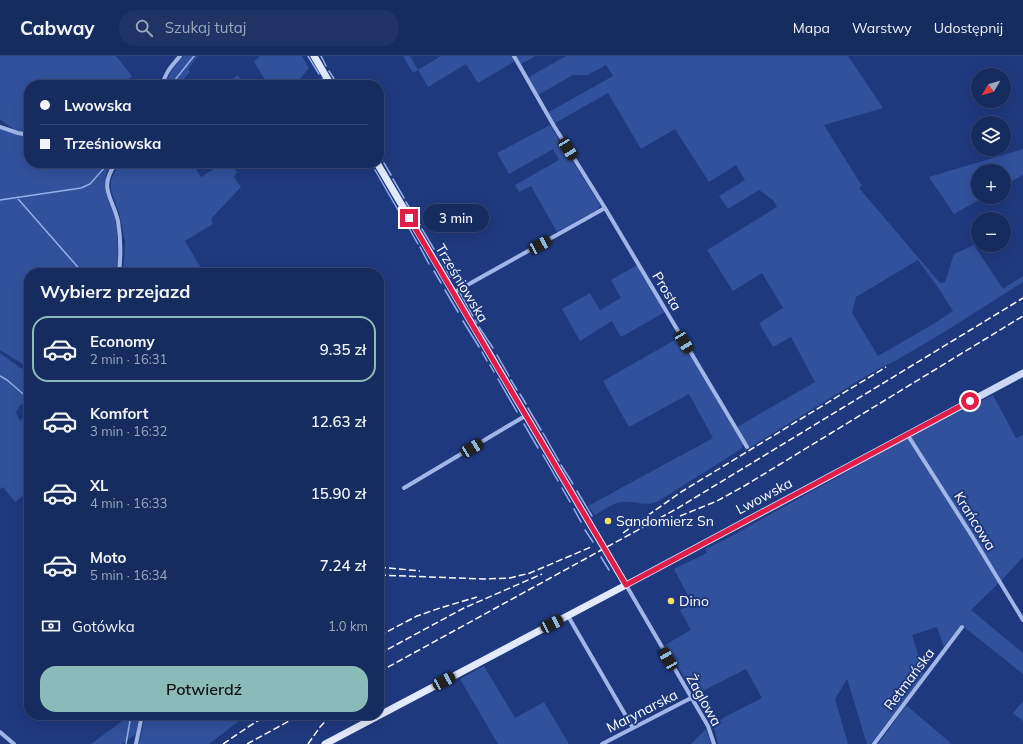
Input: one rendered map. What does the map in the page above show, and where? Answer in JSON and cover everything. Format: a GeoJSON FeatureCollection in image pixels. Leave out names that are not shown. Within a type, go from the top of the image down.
{"type":"FeatureCollection","features":[{"type":"Feature","properties":{"kind":"main road"},"geometry":{"type":"LineString","coordinates":[[314,56],[328,80]]}},
{"type":"Feature","properties":{"kind":"main road","name":"Trześniowska"},"geometry":{"type":"LineString","coordinates":[[379,168],[626,585]]}},
{"type":"Feature","properties":{"kind":"main road","name":"Lwowska"},"geometry":{"type":"LineString","coordinates":[[384,713],[1023,373]]}},
{"type":"Feature","properties":{"kind":"main road","name":"Lwowska"},"geometry":{"type":"LineString","coordinates":[[325,744],[370,720]]}},
{"type":"Feature","properties":{"kind":"street"},"geometry":{"type":"LineString","coordinates":[[164,80],[167,73],[180,56]]}},
{"type":"Feature","properties":{"kind":"street","name":"Prosta"},"geometry":{"type":"LineString","coordinates":[[514,56],[554,126],[605,208],[746,447]]}},
{"type":"Feature","properties":{"kind":"street"},"geometry":{"type":"LineString","coordinates":[[0,127],[24,134]]}},
{"type":"Feature","properties":{"kind":"street"},"geometry":{"type":"LineString","coordinates":[[112,168],[109,174],[107,187],[108,194],[118,220],[120,233],[121,247],[119,268]]}},
{"type":"Feature","properties":{"kind":"street"},"geometry":{"type":"LineString","coordinates":[[453,294],[605,208]]}},
{"type":"Feature","properties":{"kind":"street"},"geometry":{"type":"LineString","coordinates":[[404,488],[525,416]]}},
{"type":"Feature","properties":{"kind":"street","name":"Krańcowa"},"geometry":{"type":"LineString","coordinates":[[907,434],[1023,620]]}},
{"type":"Feature","properties":{"kind":"street","name":"Żaglowa"},"geometry":{"type":"LineString","coordinates":[[626,585],[708,726],[714,744]]}},
{"type":"Feature","properties":{"kind":"street"},"geometry":{"type":"LineString","coordinates":[[568,616],[633,728]]}},
{"type":"Feature","properties":{"kind":"street","name":"Retmańska"},"geometry":{"type":"LineString","coordinates":[[874,744],[962,627]]}},
{"type":"Feature","properties":{"kind":"street","name":"Marynarska"},"geometry":{"type":"LineString","coordinates":[[602,744],[691,698]]}},
{"type":"Feature","properties":{"kind":"street"},"geometry":{"type":"LineString","coordinates":[[136,744],[141,720]]}},
{"type":"Feature","properties":{"kind":"street"},"geometry":{"type":"LineString","coordinates":[[0,732],[14,744]]}},
{"type":"Feature","properties":{"kind":"shaded area"},"geometry":{"type":"Polygon","coordinates":[[[0,56],[116,56],[132,76],[128,80],[24,80],[24,132],[13,129],[0,119],[0,56]]]}},
{"type":"Feature","properties":{"kind":"shaded area"},"geometry":{"type":"Polygon","coordinates":[[[183,56],[198,56],[188,69],[190,72],[183,80],[168,80],[170,73],[183,56]]]}},
{"type":"Feature","properties":{"kind":"shaded area"},"geometry":{"type":"Polygon","coordinates":[[[260,56],[302,56],[309,68],[299,80],[265,80],[254,62],[260,56]]]}},
{"type":"Feature","properties":{"kind":"shaded area"},"geometry":{"type":"Polygon","coordinates":[[[403,56],[410,56],[418,70],[413,73],[403,56]]]}},
{"type":"Feature","properties":{"kind":"shaded area"},"geometry":{"type":"Polygon","coordinates":[[[441,56],[512,56],[515,61],[478,83],[466,64],[428,87],[418,70],[441,56]]]}},
{"type":"Feature","properties":{"kind":"shaded area"},"geometry":{"type":"Polygon","coordinates":[[[517,56],[536,56],[521,64],[517,56]]]}},
{"type":"Feature","properties":{"kind":"shaded area"},"geometry":{"type":"Polygon","coordinates":[[[566,56],[848,56],[883,108],[824,125],[862,186],[859,188],[940,283],[945,282],[954,254],[971,246],[971,252],[979,252],[1003,289],[1023,276],[1023,282],[941,334],[866,376],[749,448],[737,427],[815,382],[791,337],[773,347],[759,323],[783,308],[762,273],[733,291],[707,250],[777,207],[773,200],[759,190],[728,209],[719,196],[745,180],[736,165],[709,182],[675,129],[641,149],[608,93],[555,123],[549,112],[613,76],[606,65],[588,75],[573,75],[538,95],[529,77],[566,56]],[[918,260],[856,297],[852,313],[878,356],[953,311],[918,260]]]}},
{"type":"Feature","properties":{"kind":"shaded area"},"geometry":{"type":"Polygon","coordinates":[[[238,75],[241,80],[230,80],[238,75]]]}},
{"type":"Feature","properties":{"kind":"shaded area"},"geometry":{"type":"Polygon","coordinates":[[[550,125],[600,205],[598,209],[557,232],[531,186],[519,192],[515,185],[559,160],[553,149],[509,174],[497,153],[550,125]]]}},
{"type":"Feature","properties":{"kind":"shaded area"},"geometry":{"type":"Polygon","coordinates":[[[0,129],[24,135],[24,168],[106,168],[109,170],[106,173],[105,187],[107,198],[115,218],[118,261],[117,268],[24,268],[24,365],[0,350],[0,129]]]}},
{"type":"Feature","properties":{"kind":"shaded area"},"geometry":{"type":"Polygon","coordinates":[[[1023,149],[1023,175],[1011,181],[1011,164],[973,164],[1000,156],[1011,156],[1011,153],[1023,149]]]}},
{"type":"Feature","properties":{"kind":"shaded area"},"geometry":{"type":"Polygon","coordinates":[[[971,164],[972,204],[954,214],[929,177],[971,164]]]}},
{"type":"Feature","properties":{"kind":"shaded area"},"geometry":{"type":"Polygon","coordinates":[[[117,168],[195,168],[201,177],[216,168],[234,168],[237,172],[234,177],[241,187],[211,219],[213,224],[185,241],[201,268],[123,268],[125,241],[119,213],[111,190],[111,180],[117,168]]]}},
{"type":"Feature","properties":{"kind":"shaded area"},"geometry":{"type":"Polygon","coordinates":[[[637,265],[665,312],[621,337],[612,321],[580,341],[562,309],[590,293],[600,310],[621,298],[611,280],[637,265]]]}},
{"type":"Feature","properties":{"kind":"shaded area"},"geometry":{"type":"Polygon","coordinates":[[[680,337],[743,444],[741,449],[657,502],[643,504],[621,502],[611,505],[595,515],[588,506],[713,438],[689,394],[629,427],[603,381],[680,337]]]}},
{"type":"Feature","properties":{"kind":"shaded area"},"geometry":{"type":"Polygon","coordinates":[[[0,353],[24,370],[24,405],[21,404],[16,412],[20,421],[22,418],[24,419],[24,496],[15,502],[3,487],[0,489],[0,353]]]}},
{"type":"Feature","properties":{"kind":"shaded area"},"geometry":{"type":"Polygon","coordinates":[[[993,395],[1016,438],[1023,435],[1023,557],[1001,581],[910,437],[993,395]]]}},
{"type":"Feature","properties":{"kind":"shaded area"},"geometry":{"type":"Polygon","coordinates":[[[908,438],[999,583],[971,610],[1023,653],[1023,674],[962,624],[944,647],[937,627],[912,635],[924,674],[871,744],[867,744],[847,679],[835,699],[848,744],[718,744],[715,731],[711,725],[762,698],[746,669],[695,695],[665,645],[691,630],[680,610],[692,603],[674,569],[707,553],[705,549],[726,539],[908,438]]]}},
{"type":"Feature","properties":{"kind":"shaded area"},"geometry":{"type":"Polygon","coordinates":[[[484,666],[515,718],[544,702],[569,744],[498,744],[460,679],[484,666]]]}},
{"type":"Feature","properties":{"kind":"shaded area"},"geometry":{"type":"Polygon","coordinates":[[[1023,701],[1023,721],[1013,713],[1023,701]]]}},
{"type":"Feature","properties":{"kind":"shaded area"},"geometry":{"type":"Polygon","coordinates":[[[907,706],[952,744],[878,744],[907,706]]]}},
{"type":"Feature","properties":{"kind":"shaded area"},"geometry":{"type":"Polygon","coordinates":[[[124,720],[138,720],[136,734],[122,744],[91,744],[124,720]]]}},
{"type":"Feature","properties":{"kind":"shaded area"},"geometry":{"type":"Polygon","coordinates":[[[144,720],[240,720],[209,744],[139,744],[144,720]]]}},
{"type":"Feature","properties":{"kind":"shaded area"},"geometry":{"type":"Polygon","coordinates":[[[706,729],[711,744],[691,744],[706,729]]]}},
{"type":"Feature","properties":{"kind":"waterway"},"geometry":{"type":"LineString","coordinates":[[175,80],[194,56]]}},
{"type":"Feature","properties":{"kind":"waterway"},"geometry":{"type":"LineString","coordinates":[[308,56],[319,74]]}},
{"type":"Feature","properties":{"kind":"waterway"},"geometry":{"type":"LineString","coordinates":[[321,56],[326,66]]}},
{"type":"Feature","properties":{"kind":"waterway"},"geometry":{"type":"LineString","coordinates":[[329,71],[335,80]]}},
{"type":"Feature","properties":{"kind":"waterway"},"geometry":{"type":"LineString","coordinates":[[384,163],[391,175]]}},
{"type":"Feature","properties":{"kind":"waterway"},"geometry":{"type":"LineString","coordinates":[[0,200],[81,188],[90,184],[104,168]]}},
{"type":"Feature","properties":{"kind":"waterway"},"geometry":{"type":"LineString","coordinates":[[375,170],[398,210]]}},
{"type":"Feature","properties":{"kind":"waterway"},"geometry":{"type":"LineString","coordinates":[[393,179],[404,198]]}},
{"type":"Feature","properties":{"kind":"waterway"},"geometry":{"type":"LineString","coordinates":[[17,197],[79,268]]}},
{"type":"Feature","properties":{"kind":"waterway"},"geometry":{"type":"LineString","coordinates":[[406,202],[413,214]]}},
{"type":"Feature","properties":{"kind":"waterway"},"geometry":{"type":"LineString","coordinates":[[402,216],[418,244]]}},
{"type":"Feature","properties":{"kind":"waterway"},"geometry":{"type":"LineString","coordinates":[[416,219],[420,225]]}},
{"type":"Feature","properties":{"kind":"waterway"},"geometry":{"type":"LineString","coordinates":[[422,229],[434,249]]}},
{"type":"Feature","properties":{"kind":"waterway"},"geometry":{"type":"LineString","coordinates":[[420,247],[429,264]]}},
{"type":"Feature","properties":{"kind":"waterway"},"geometry":{"type":"LineString","coordinates":[[442,261],[450,277]]}},
{"type":"Feature","properties":{"kind":"waterway"},"geometry":{"type":"LineString","coordinates":[[434,271],[441,283]]}},
{"type":"Feature","properties":{"kind":"waterway"},"geometry":{"type":"LineString","coordinates":[[445,290],[458,312]]}},
{"type":"Feature","properties":{"kind":"waterway"},"geometry":{"type":"LineString","coordinates":[[460,293],[473,316]]}},
{"type":"Feature","properties":{"kind":"waterway"},"geometry":{"type":"LineString","coordinates":[[463,321],[479,347]]}},
{"type":"Feature","properties":{"kind":"waterway"},"geometry":{"type":"LineString","coordinates":[[479,327],[493,348]]}},
{"type":"Feature","properties":{"kind":"waterway"},"geometry":{"type":"LineString","coordinates":[[482,352],[487,361]]}},
{"type":"Feature","properties":{"kind":"waterway"},"geometry":{"type":"LineString","coordinates":[[497,355],[509,376]]}},
{"type":"Feature","properties":{"kind":"waterway"},"geometry":{"type":"LineString","coordinates":[[490,365],[494,372]]}},
{"type":"Feature","properties":{"kind":"waterway"},"geometry":{"type":"LineString","coordinates":[[0,376],[24,395]]}},
{"type":"Feature","properties":{"kind":"waterway"},"geometry":{"type":"LineString","coordinates":[[498,379],[517,412]]}},
{"type":"Feature","properties":{"kind":"waterway"},"geometry":{"type":"LineString","coordinates":[[511,380],[517,390]]}},
{"type":"Feature","properties":{"kind":"waterway"},"geometry":{"type":"LineString","coordinates":[[520,394],[526,404]]}},
{"type":"Feature","properties":{"kind":"waterway"},"geometry":{"type":"LineString","coordinates":[[528,408],[541,430]]}},
{"type":"Feature","properties":{"kind":"waterway"},"geometry":{"type":"LineString","coordinates":[[524,424],[538,448]]}},
{"type":"Feature","properties":{"kind":"waterway"},"geometry":{"type":"LineString","coordinates":[[543,433],[559,461]]}},
{"type":"Feature","properties":{"kind":"waterway"},"geometry":{"type":"LineString","coordinates":[[543,455],[558,481]]}},
{"type":"Feature","properties":{"kind":"waterway"},"geometry":{"type":"LineString","coordinates":[[561,465],[573,484]]}},
{"type":"Feature","properties":{"kind":"waterway"},"geometry":{"type":"LineString","coordinates":[[562,488],[570,502]]}},
{"type":"Feature","properties":{"kind":"waterway"},"geometry":{"type":"LineString","coordinates":[[577,491],[592,516]]}},
{"type":"Feature","properties":{"kind":"waterway"},"geometry":{"type":"LineString","coordinates":[[574,509],[581,522]]}},
{"type":"Feature","properties":{"kind":"waterway"},"geometry":{"type":"LineString","coordinates":[[585,530],[593,542]]}},
{"type":"Feature","properties":{"kind":"waterway"},"geometry":{"type":"LineString","coordinates":[[601,557],[609,570]]}},
{"type":"Feature","properties":{"kind":"waterway"},"geometry":{"type":"LineString","coordinates":[[126,744],[130,720]]}},
{"type":"Feature","properties":{"kind":"railway"},"geometry":{"type":"LineString","coordinates":[[384,669],[678,508],[1023,298]]}},
{"type":"Feature","properties":{"kind":"railway"},"geometry":{"type":"LineString","coordinates":[[680,516],[717,501],[746,485],[1023,316]]}},
{"type":"Feature","properties":{"kind":"railway"},"geometry":{"type":"LineString","coordinates":[[623,533],[681,492],[886,367]]}},
{"type":"Feature","properties":{"kind":"railway"},"geometry":{"type":"LineString","coordinates":[[384,575],[483,579],[510,578],[530,573],[591,547]]}},
{"type":"Feature","properties":{"kind":"railway"},"geometry":{"type":"LineString","coordinates":[[384,567],[420,571]]}},
{"type":"Feature","properties":{"kind":"railway"},"geometry":{"type":"LineString","coordinates":[[384,651],[464,608],[542,574]]}},
{"type":"Feature","properties":{"kind":"railway"},"geometry":{"type":"LineString","coordinates":[[384,633],[417,616],[477,597]]}},
{"type":"Feature","properties":{"kind":"railway"},"geometry":{"type":"LineString","coordinates":[[223,744],[259,720]]}},
{"type":"Feature","properties":{"kind":"railway"},"geometry":{"type":"LineString","coordinates":[[247,744],[291,720]]}},
{"type":"Feature","properties":{"kind":"railway"},"geometry":{"type":"LineString","coordinates":[[308,744],[326,720]]}},
{"type":"Feature","properties":{"kind":"place","name":"Sandomierz Sn"},"geometry":{"type":"Point","coordinates":[608,521]}},
{"type":"Feature","properties":{"kind":"place","name":"Dino"},"geometry":{"type":"Point","coordinates":[671,601]}},
{"type":"Feature","properties":{"kind":"route"},"geometry":{"type":"LineString","coordinates":[[409,218],[626,585],[970,401]]}}]}
